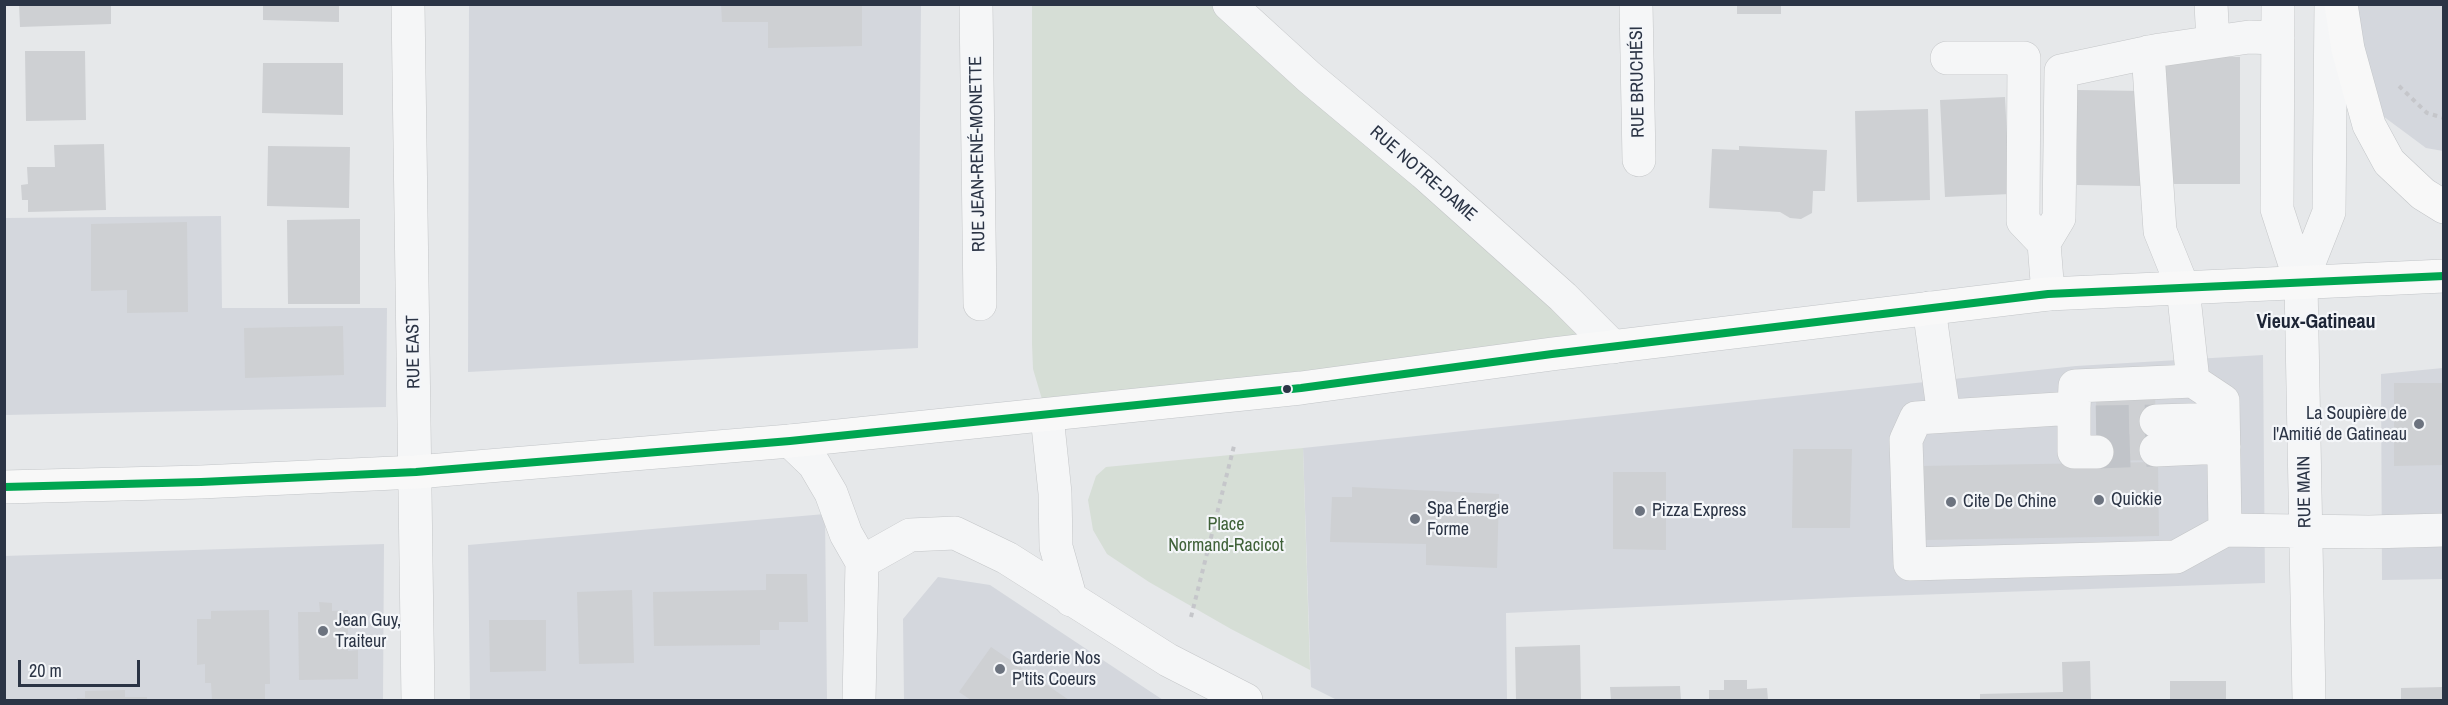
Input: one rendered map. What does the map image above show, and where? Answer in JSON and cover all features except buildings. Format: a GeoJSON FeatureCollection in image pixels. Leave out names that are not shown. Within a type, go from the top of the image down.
{"type":"FeatureCollection","features":[{"type":"Feature","properties":{"kind":"main road"},"geometry":{"type":"LineString","coordinates":[[2341,4],[2348,49],[2369,125],[2389,162],[2423,194],[2444,207]]}},
{"type":"Feature","properties":{"kind":"main road"},"geometry":{"type":"LineString","coordinates":[[4,487],[201,482],[416,472],[790,441],[1301,388],[2048,294],[2444,276]]}},
{"type":"Feature","properties":{"kind":"street","name":"RUE EAST"},"geometry":{"type":"LineString","coordinates":[[408,4],[418,700]]}},
{"type":"Feature","properties":{"kind":"street","name":"RUE JEAN-RENÉ-MONETTE"},"geometry":{"type":"LineString","coordinates":[[976,4],[980,304]]}},
{"type":"Feature","properties":{"kind":"street","name":"RUE NOTRE-DAME"},"geometry":{"type":"LineString","coordinates":[[1229,4],[1309,77],[1424,173],[1563,297],[1613,347]]}},
{"type":"Feature","properties":{"kind":"street","name":"RUE BRUCHÉSI"},"geometry":{"type":"LineString","coordinates":[[1636,4],[1639,160]]}},
{"type":"Feature","properties":{"kind":"street"},"geometry":{"type":"LineString","coordinates":[[2211,4],[2212,42]]}},
{"type":"Feature","properties":{"kind":"street","name":"RUE MAIN"},"geometry":{"type":"LineString","coordinates":[[2278,4],[2277,209],[2301,283],[2309,700]]}},
{"type":"Feature","properties":{"kind":"street","name":"RUE MAIN"},"geometry":{"type":"LineString","coordinates":[[2301,283],[2329,212],[2331,4]]}},
{"type":"Feature","properties":{"kind":"street"},"geometry":{"type":"LineString","coordinates":[[2048,294],[2044,243],[2059,218],[2061,70],[2148,52],[2212,42],[2278,38]]}},
{"type":"Feature","properties":{"kind":"street"},"geometry":{"type":"LineString","coordinates":[[2148,52],[2160,231],[2183,288],[2193,381]]}},
{"type":"Feature","properties":{"kind":"street"},"geometry":{"type":"LineString","coordinates":[[1947,58],[2024,58],[2023,221],[2044,243]]}},
{"type":"Feature","properties":{"kind":"street"},"geometry":{"type":"LineString","coordinates":[[1929,308],[1944,416]]}},
{"type":"Feature","properties":{"kind":"street"},"geometry":{"type":"LineString","coordinates":[[2225,530],[2223,400],[2193,381],[2075,386],[2085,426],[1944,416],[1916,418],[1906,440],[1910,564],[2176,557],[2225,530],[2444,530]]}},
{"type":"Feature","properties":{"kind":"street"},"geometry":{"type":"LineString","coordinates":[[1047,416],[1055,493],[1056,547],[1071,600]]}},
{"type":"Feature","properties":{"kind":"street"},"geometry":{"type":"LineString","coordinates":[[2156,435],[2223,433]]}},
{"type":"Feature","properties":{"kind":"street"},"geometry":{"type":"LineString","coordinates":[[790,441],[814,464],[820,474],[831,493],[846,534],[862,562],[859,700]]}},
{"type":"Feature","properties":{"kind":"street"},"geometry":{"type":"LineString","coordinates":[[862,562],[910,536],[955,533],[1007,558],[1168,660],[1246,700]]}},
{"type":"Feature","properties":{"kind":"path"},"geometry":{"type":"LineString","coordinates":[[1191,617],[1234,446]]}},
{"type":"Feature","properties":{"kind":"shaded area"},"geometry":{"type":"Polygon","coordinates":[[[469,5],[921,5],[918,348],[468,372],[469,5]]]}},
{"type":"Feature","properties":{"kind":"shaded area"},"geometry":{"type":"Polygon","coordinates":[[[2337,5],[2443,5],[2443,151],[2426,148],[2364,102],[2337,5]]]}},
{"type":"Feature","properties":{"kind":"shaded area"},"geometry":{"type":"Polygon","coordinates":[[[221,216],[222,308],[387,308],[386,407],[5,415],[5,218],[221,216]]]}},
{"type":"Feature","properties":{"kind":"shaded area"},"geometry":{"type":"Polygon","coordinates":[[[2263,355],[2265,583],[1855,597],[1506,613],[1507,700],[1337,700],[1311,687],[1303,448],[2076,366],[2263,355]]]}},
{"type":"Feature","properties":{"kind":"shaded area"},"geometry":{"type":"Polygon","coordinates":[[[2443,368],[2443,579],[2382,580],[2381,374],[2443,368]]]}},
{"type":"Feature","properties":{"kind":"shaded area"},"geometry":{"type":"Polygon","coordinates":[[[825,514],[827,700],[470,700],[468,545],[825,514]]]}},
{"type":"Feature","properties":{"kind":"shaded area"},"geometry":{"type":"Polygon","coordinates":[[[384,544],[383,700],[5,700],[4,556],[384,544]]]}},
{"type":"Feature","properties":{"kind":"shaded area"},"geometry":{"type":"Polygon","coordinates":[[[938,577],[990,585],[1163,700],[904,700],[903,619],[938,577]]]}},
{"type":"Feature","properties":{"kind":"green space"},"geometry":{"type":"Polygon","coordinates":[[[1032,4],[1229,5],[1613,347],[1047,416],[1033,369],[1032,344],[1032,4]]]}},
{"type":"Feature","properties":{"kind":"green space","name":"Place Normand-Racicot"},"geometry":{"type":"Polygon","coordinates":[[[1303,448],[1310,670],[1231,629],[1149,582],[1107,554],[1093,530],[1088,500],[1096,476],[1106,467],[1303,448]]]}},
{"type":"Feature","properties":{"kind":"tunnel"},"geometry":{"type":"LineString","coordinates":[[2096,422],[2156,421]]}},
{"type":"Feature","properties":{"kind":"tunnel"},"geometry":{"type":"LineString","coordinates":[[2097,452],[2156,450]]}},
{"type":"Feature","properties":{"kind":"transit line"},"geometry":{"type":"LineString","coordinates":[[4,487],[201,482],[416,472],[790,441],[1301,388],[1552,354],[2048,294],[2444,276]]}},
{"type":"Feature","properties":{"kind":"place","name":"La Soupière de l'Amitié de Gatineau"},"geometry":{"type":"Point","coordinates":[2419,424]}},
{"type":"Feature","properties":{"kind":"place","name":"Quickie"},"geometry":{"type":"Point","coordinates":[2099,500]}},
{"type":"Feature","properties":{"kind":"place","name":"Cite De Chine"},"geometry":{"type":"Point","coordinates":[1951,502]}},
{"type":"Feature","properties":{"kind":"place","name":"Pizza Express"},"geometry":{"type":"Point","coordinates":[1640,511]}},
{"type":"Feature","properties":{"kind":"place","name":"Spa Énergie Forme"},"geometry":{"type":"Point","coordinates":[1415,519]}},
{"type":"Feature","properties":{"kind":"place","name":"Jean Guy, Traiteur"},"geometry":{"type":"Point","coordinates":[323,631]}},
{"type":"Feature","properties":{"kind":"place","name":"Garderie Nos P'tits Coeurs"},"geometry":{"type":"Point","coordinates":[1000,669]}},
{"type":"Feature","properties":{"kind":"district","name":"Vieux-Gatineau"},"geometry":{"type":"Point","coordinates":[2316,323]}}]}
